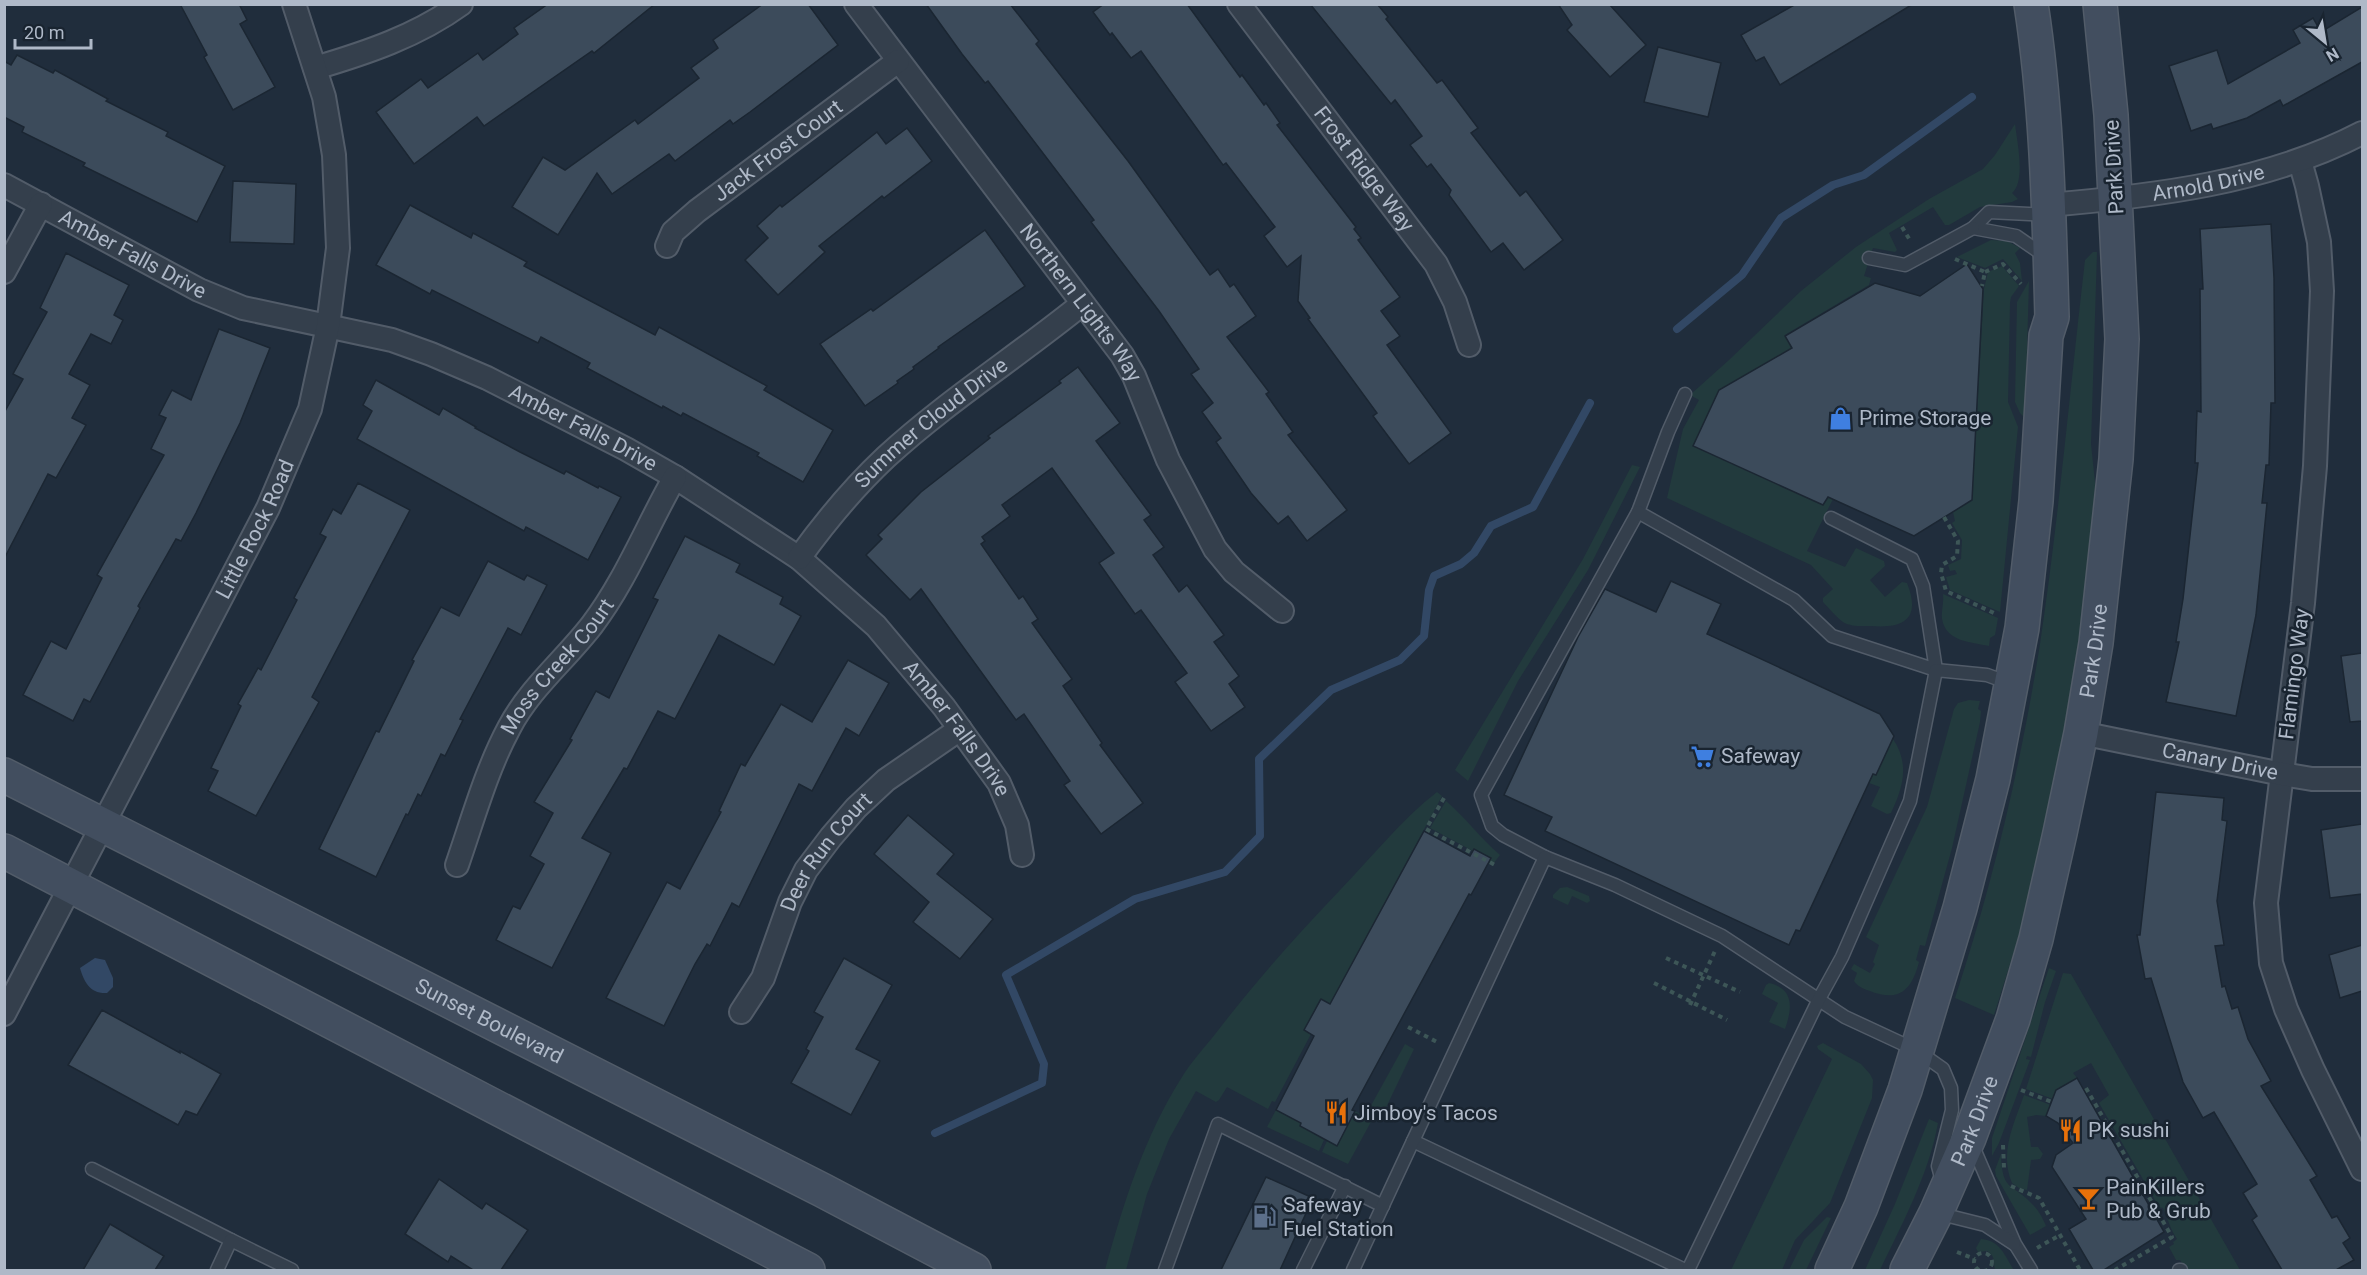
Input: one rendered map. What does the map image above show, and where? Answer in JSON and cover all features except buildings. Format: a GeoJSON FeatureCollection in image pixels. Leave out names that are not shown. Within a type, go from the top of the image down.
{"type":"FeatureCollection","features":[{"type":"Feature","properties":{"kind":"main road"},"geometry":{"type":"LineString","coordinates":[[1832,1270],[1862,1207],[1905,1090],[1963,897],[1993,779],[2022,628],[2036,501],[2046,336],[2052,317],[2048,210],[2036,35],[2031,4]]}},
{"type":"Feature","properties":{"kind":"main road","name":"Park Drive"},"geometry":{"type":"LineString","coordinates":[[1907,1270],[1941,1202],[1969,1138],[2013,1018],[2036,939],[2081,733],[2096,643],[2116,459],[2122,339],[2116,200],[2100,4]]}},
{"type":"Feature","properties":{"kind":"main road","name":"Sunset Boulevard"},"geometry":{"type":"LineString","coordinates":[[4,775],[822,1190],[974,1270]]}},
{"type":"Feature","properties":{"kind":"main road"},"geometry":{"type":"LineString","coordinates":[[4,851],[800,1268]]}},
{"type":"Feature","properties":{"kind":"street","name":"Little Rock Road"},"geometry":{"type":"LineString","coordinates":[[4,1014],[232,578],[289,462],[310,409],[328,326],[338,248],[334,166],[324,97],[294,4]]}},
{"type":"Feature","properties":{"kind":"street"},"geometry":{"type":"LineString","coordinates":[[315,68],[424,28],[461,4]]}},
{"type":"Feature","properties":{"kind":"street","name":"Northern Lights Way"},"geometry":{"type":"LineString","coordinates":[[856,4],[1122,354],[1134,376],[1168,460],[1215,549],[1234,572],[1282,611]]}},
{"type":"Feature","properties":{"kind":"street","name":"Frost Ridge Way"},"geometry":{"type":"LineString","coordinates":[[1239,4],[1436,264],[1455,302],[1469,345]]}},
{"type":"Feature","properties":{"kind":"street","name":"Jack Frost Court"},"geometry":{"type":"LineString","coordinates":[[667,246],[673,232],[697,210],[898,61]]}},
{"type":"Feature","properties":{"kind":"street","name":"Arnold Drive"},"geometry":{"type":"LineString","coordinates":[[2048,210],[2235,179],[2300,161],[2362,133]]}},
{"type":"Feature","properties":{"kind":"street","name":"Flamingo Way"},"geometry":{"type":"LineString","coordinates":[[2300,161],[2319,242],[2322,301],[2314,477],[2303,603],[2266,903],[2271,963],[2286,1009],[2362,1169]]}},
{"type":"Feature","properties":{"kind":"street","name":"Amber Falls Drive"},"geometry":{"type":"LineString","coordinates":[[4,185],[200,290],[243,308],[365,333],[431,354],[496,383],[626,449],[675,477],[799,558],[876,626],[916,672],[960,729],[999,783],[1017,825],[1022,855]]}},
{"type":"Feature","properties":{"kind":"street"},"geometry":{"type":"LineString","coordinates":[[4,272],[40,204]]}},
{"type":"Feature","properties":{"kind":"street","name":"Summer Cloud Drive"},"geometry":{"type":"LineString","coordinates":[[799,558],[854,491],[887,456],[916,431],[1082,304]]}},
{"type":"Feature","properties":{"kind":"street","name":"Moss Creek Court"},"geometry":{"type":"LineString","coordinates":[[457,865],[491,768],[509,728],[533,690],[592,625],[616,588],[675,477]]}},
{"type":"Feature","properties":{"kind":"street","name":"Deer Run Court"},"geometry":{"type":"LineString","coordinates":[[741,1012],[763,978],[790,902],[806,870],[831,837],[856,808],[886,780],[960,729]]}},
{"type":"Feature","properties":{"kind":"street","name":"Canary Drive"},"geometry":{"type":"LineString","coordinates":[[2081,733],[2312,779],[2362,779]]}},
{"type":"Feature","properties":{"kind":"lane"},"geometry":{"type":"LineString","coordinates":[[1869,258],[1905,265],[1973,228],[1989,212],[2048,210]]}},
{"type":"Feature","properties":{"kind":"lane"},"geometry":{"type":"LineString","coordinates":[[1973,228],[2016,236],[2051,259]]}},
{"type":"Feature","properties":{"kind":"lane"},"geometry":{"type":"LineString","coordinates":[[1685,394],[1638,512],[1481,795],[1492,826],[1503,835],[1545,856],[1616,885],[1722,936],[1845,1017],[1916,1050],[1943,1069],[1951,1088],[1952,1110],[1938,1166],[1941,1202],[2015,1244]]}},
{"type":"Feature","properties":{"kind":"lane"},"geometry":{"type":"LineString","coordinates":[[1638,512],[1794,600],[1832,636],[1936,670],[1987,675],[2012,684]]}},
{"type":"Feature","properties":{"kind":"lane"},"geometry":{"type":"LineString","coordinates":[[1413,1141],[1686,1270],[1819,999],[1842,957],[1910,801],[1936,670],[1923,586],[1912,559],[1831,518]]}},
{"type":"Feature","properties":{"kind":"lane"},"geometry":{"type":"LineString","coordinates":[[1353,1270],[1545,856]]}},
{"type":"Feature","properties":{"kind":"lane"},"geometry":{"type":"LineString","coordinates":[[1165,1270],[1218,1124],[1383,1206]]}},
{"type":"Feature","properties":{"kind":"lane"},"geometry":{"type":"LineString","coordinates":[[1969,1138],[2015,1244],[2031,1270]]}},
{"type":"Feature","properties":{"kind":"lane"},"geometry":{"type":"LineString","coordinates":[[92,1169],[292,1270]]}},
{"type":"Feature","properties":{"kind":"lane"},"geometry":{"type":"LineString","coordinates":[[1303,1270],[1345,1186]]}},
{"type":"Feature","properties":{"kind":"lane"},"geometry":{"type":"LineString","coordinates":[[217,1270],[231,1240]]}},
{"type":"Feature","properties":{"kind":"path"},"geometry":{"type":"LineString","coordinates":[[1953,258],[1985,272],[2003,264],[2023,286]]}},
{"type":"Feature","properties":{"kind":"path"},"geometry":{"type":"LineString","coordinates":[[1982,286],[1985,272]]}},
{"type":"Feature","properties":{"kind":"path"},"geometry":{"type":"LineString","coordinates":[[1944,517],[1958,541],[1957,556],[1942,565],[1941,573],[1946,591],[2002,617]]}},
{"type":"Feature","properties":{"kind":"path"},"geometry":{"type":"LineString","coordinates":[[1444,798],[1426,829],[1497,866]]}},
{"type":"Feature","properties":{"kind":"path"},"geometry":{"type":"LineString","coordinates":[[1690,1003],[1722,936]]}},
{"type":"Feature","properties":{"kind":"path"},"geometry":{"type":"LineString","coordinates":[[1666,958],[1740,992]]}},
{"type":"Feature","properties":{"kind":"path"},"geometry":{"type":"LineString","coordinates":[[1654,983],[1727,1020]]}},
{"type":"Feature","properties":{"kind":"path"},"geometry":{"type":"LineString","coordinates":[[1408,1027],[1420,1033]]}},
{"type":"Feature","properties":{"kind":"path"},"geometry":{"type":"LineString","coordinates":[[2086,1088],[2172,1237],[2115,1270]]}},
{"type":"Feature","properties":{"kind":"path"},"geometry":{"type":"LineString","coordinates":[[2021,1090],[2052,1102]]}},
{"type":"Feature","properties":{"kind":"path"},"geometry":{"type":"LineString","coordinates":[[2003,1144],[2004,1173]]}},
{"type":"Feature","properties":{"kind":"path"},"geometry":{"type":"LineString","coordinates":[[2007,1179],[2010,1185],[2019,1191],[2038,1198],[2080,1270]]}},
{"type":"Feature","properties":{"kind":"path"},"geometry":{"type":"LineString","coordinates":[[1958,1252],[1975,1259]]}},
{"type":"Feature","properties":{"kind":"path"},"geometry":{"type":"LineString","coordinates":[[1980,1253],[1989,1255],[1992,1263],[1990,1269],[1979,1269],[1975,1265],[1975,1259],[1980,1253]]}},
{"type":"Feature","properties":{"kind":"green space"},"geometry":{"type":"Polygon","coordinates":[[[2015,124],[2020,171],[2019,180],[2012,193],[2018,199],[1980,207],[1949,225],[1945,225],[1933,207],[1889,233],[1897,250],[1895,252],[1873,248],[1864,276],[1871,278],[1869,285],[1785,335],[1792,348],[1719,390],[1693,446],[1823,505],[1828,497],[1833,499],[1807,551],[1845,567],[1856,548],[1884,561],[1885,566],[1870,580],[1885,597],[1902,582],[1907,583],[1912,605],[1907,619],[1893,625],[1849,625],[1840,620],[1823,602],[1823,598],[1833,589],[1811,565],[1667,498],[1683,429],[1699,400],[1690,395],[1801,291],[1856,247],[1929,199],[1983,169],[2015,124]]]}},
{"type":"Feature","properties":{"kind":"green space"},"geometry":{"type":"Polygon","coordinates":[[[1991,240],[2007,241],[2020,248],[2015,253],[2020,263],[2022,281],[2003,259],[1985,268],[1957,257],[1991,240]]]}},
{"type":"Feature","properties":{"kind":"green space"},"geometry":{"type":"Polygon","coordinates":[[[2093,252],[2097,252],[2091,444],[2097,502],[2073,702],[2023,923],[1994,1015],[1955,998],[1982,911],[2005,823],[2032,689],[2053,548],[2085,260],[2093,252]]]}},
{"type":"Feature","properties":{"kind":"green space"},"geometry":{"type":"Polygon","coordinates":[[[2002,266],[2019,286],[2011,297],[2010,303],[2008,402],[2018,427],[2000,612],[1950,590],[1946,577],[1957,574],[1955,570],[1950,571],[1948,565],[1961,559],[1962,540],[1952,523],[1955,521],[1953,512],[1972,500],[1984,289],[1988,272],[2002,266]]]}},
{"type":"Feature","properties":{"kind":"green space"},"geometry":{"type":"Polygon","coordinates":[[[2029,281],[2025,418],[2015,402],[2017,302],[2029,281]]]}},
{"type":"Feature","properties":{"kind":"green space"},"geometry":{"type":"Polygon","coordinates":[[[1632,465],[1640,467],[1588,570],[1518,681],[1468,781],[1455,770],[1583,559],[1632,465]]]}},
{"type":"Feature","properties":{"kind":"green space"},"geometry":{"type":"Polygon","coordinates":[[[1943,594],[1998,618],[1995,635],[1990,638],[1989,646],[1960,640],[1948,632],[1942,619],[1943,594]]]}},
{"type":"Feature","properties":{"kind":"green space"},"geometry":{"type":"Polygon","coordinates":[[[1969,700],[1980,701],[1978,709],[1981,711],[1980,722],[1952,848],[1925,946],[1920,945],[1916,960],[1919,962],[1913,980],[1908,986],[1897,994],[1880,994],[1856,983],[1854,981],[1857,973],[1851,969],[1854,964],[1870,973],[1875,964],[1873,962],[1879,945],[1866,937],[1927,807],[1954,709],[1958,703],[1969,700]]]}},
{"type":"Feature","properties":{"kind":"green space"},"geometry":{"type":"Polygon","coordinates":[[[1893,739],[1902,758],[1903,776],[1895,804],[1891,813],[1887,814],[1871,806],[1880,787],[1869,783],[1873,774],[1876,775],[1893,739]]]}},
{"type":"Feature","properties":{"kind":"green space"},"geometry":{"type":"Polygon","coordinates":[[[1437,792],[1442,796],[1330,1004],[1320,999],[1304,1030],[1311,1034],[1275,1102],[1272,1101],[1268,1109],[1227,1087],[1216,1102],[1196,1091],[1169,1139],[1147,1194],[1126,1270],[1105,1270],[1136,1170],[1157,1122],[1186,1071],[1292,941],[1399,826],[1437,792]]]}},
{"type":"Feature","properties":{"kind":"green space"},"geometry":{"type":"Polygon","coordinates":[[[1446,801],[1500,855],[1493,864],[1489,861],[1491,858],[1430,828],[1446,801]]]}},
{"type":"Feature","properties":{"kind":"green space"},"geometry":{"type":"Polygon","coordinates":[[[1567,887],[1589,896],[1590,901],[1587,903],[1572,896],[1568,905],[1553,898],[1560,888],[1567,887]]]}},
{"type":"Feature","properties":{"kind":"green space"},"geometry":{"type":"Polygon","coordinates":[[[2049,968],[2056,971],[2045,1002],[2031,1057],[2027,1056],[2026,1059],[2030,1060],[1992,1156],[1992,1138],[2049,968]]]}},
{"type":"Feature","properties":{"kind":"green space"},"geometry":{"type":"Polygon","coordinates":[[[2063,973],[2071,974],[2240,1270],[2186,1270],[2180,1260],[2176,1260],[2169,1247],[2177,1239],[2163,1208],[2159,1207],[2099,1103],[2109,1095],[2091,1063],[2073,1073],[2077,1078],[2057,1090],[2053,1099],[2026,1089],[2063,973]]]}},
{"type":"Feature","properties":{"kind":"green space"},"geometry":{"type":"Polygon","coordinates":[[[1769,983],[1783,990],[1787,995],[1790,1007],[1785,1029],[1769,1022],[1778,1003],[1762,994],[1769,983]]]}},
{"type":"Feature","properties":{"kind":"green space"},"geometry":{"type":"Polygon","coordinates":[[[1823,1043],[1861,1064],[1873,1080],[1872,1098],[1830,1203],[1795,1240],[1782,1270],[1731,1270],[1832,1059],[1818,1049],[1817,1046],[1823,1043]]]}},
{"type":"Feature","properties":{"kind":"green space"},"geometry":{"type":"Polygon","coordinates":[[[1405,1044],[1414,1049],[1381,1118],[1368,1111],[1405,1044]]]}},
{"type":"Feature","properties":{"kind":"green space"},"geometry":{"type":"Polygon","coordinates":[[[2024,1095],[2051,1105],[2046,1116],[2027,1117],[2031,1147],[2038,1147],[2043,1154],[2040,1159],[2031,1160],[2027,1190],[2012,1183],[2007,1161],[2009,1139],[2024,1095]]]}},
{"type":"Feature","properties":{"kind":"green space"},"geometry":{"type":"Polygon","coordinates":[[[1276,1110],[1301,1123],[1300,1126],[1324,1140],[1319,1151],[1267,1127],[1276,1110]]]}},
{"type":"Feature","properties":{"kind":"green space"},"geometry":{"type":"Polygon","coordinates":[[[1355,1111],[1372,1120],[1348,1164],[1322,1152],[1327,1141],[1337,1146],[1355,1111]]]}},
{"type":"Feature","properties":{"kind":"green space"},"geometry":{"type":"Polygon","coordinates":[[[1929,1119],[1938,1123],[1928,1161],[1914,1198],[1880,1270],[1865,1270],[1895,1204],[1929,1119]]]}},
{"type":"Feature","properties":{"kind":"green space"},"geometry":{"type":"Polygon","coordinates":[[[2001,1154],[2006,1182],[2036,1208],[2046,1226],[2030,1235],[1996,1176],[1995,1170],[2001,1154]]]}},
{"type":"Feature","properties":{"kind":"green space"},"geometry":{"type":"Polygon","coordinates":[[[1827,1217],[1831,1218],[1806,1270],[1789,1270],[1804,1240],[1827,1217]]]}},
{"type":"Feature","properties":{"kind":"green space"},"geometry":{"type":"Polygon","coordinates":[[[1981,1239],[1998,1246],[2014,1270],[1995,1270],[1992,1255],[1987,1251],[1978,1252],[1976,1248],[1981,1239]]]}},
{"type":"Feature","properties":{"kind":"water"},"geometry":{"type":"Polygon","coordinates":[[[95,958],[105,960],[113,978],[113,987],[107,993],[92,989],[80,968],[95,958]]]}},
{"type":"Feature","properties":{"kind":"waterway"},"geometry":{"type":"LineString","coordinates":[[1677,329],[1742,275],[1781,218],[1833,185],[1864,175],[1972,97]]}},
{"type":"Feature","properties":{"kind":"waterway"},"geometry":{"type":"LineString","coordinates":[[935,1133],[1042,1083],[1044,1064],[1006,975],[1135,899],[1225,872],[1260,836],[1259,759],[1331,690],[1400,660],[1424,636],[1429,590],[1434,576],[1461,564],[1474,553],[1491,526],[1533,507],[1590,403]]}},
{"type":"Feature","properties":{"kind":"place","name":"Prime Storage"},"geometry":{"type":"Point","coordinates":[1841,418]}},
{"type":"Feature","properties":{"kind":"place","name":"Safeway"},"geometry":{"type":"Point","coordinates":[1703,756]}},
{"type":"Feature","properties":{"kind":"place","name":"Jimboy's Tacos"},"geometry":{"type":"Point","coordinates":[1336,1113]}},
{"type":"Feature","properties":{"kind":"place","name":"PK sushi"},"geometry":{"type":"Point","coordinates":[2070,1130]}},
{"type":"Feature","properties":{"kind":"place","name":"PainKillers Pub & Grub"},"geometry":{"type":"Point","coordinates":[2088,1199]}},
{"type":"Feature","properties":{"kind":"place","name":"Safeway Fuel Station"},"geometry":{"type":"Point","coordinates":[1265,1217]}}]}
